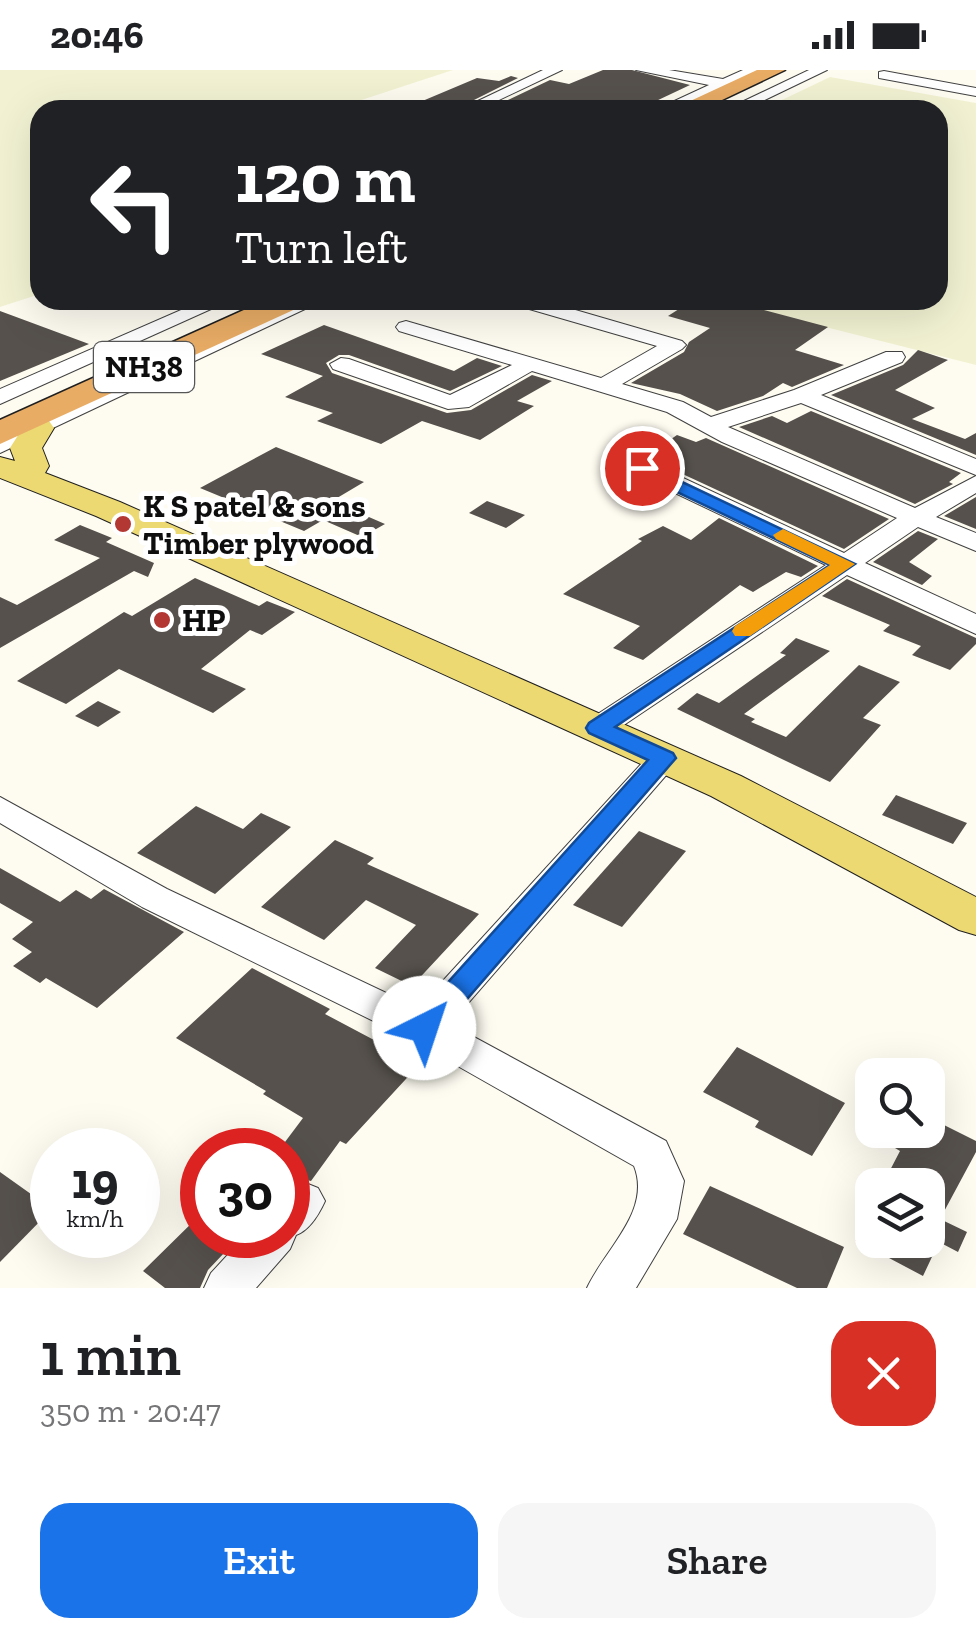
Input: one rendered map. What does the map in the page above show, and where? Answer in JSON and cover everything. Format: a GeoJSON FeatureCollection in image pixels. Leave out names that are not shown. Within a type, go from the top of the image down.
{"type":"FeatureCollection","features":[{"type":"Feature","properties":{"kind":"highway"},"geometry":{"type":"LineString","coordinates":[[705,100],[775,70]]}},
{"type":"Feature","properties":{"kind":"highway"},"geometry":{"type":"LineString","coordinates":[[736,100],[804,70]]}},
{"type":"Feature","properties":{"kind":"highway","name":"NH38"},"geometry":{"type":"LineString","coordinates":[[0,412],[226,310]]}},
{"type":"Feature","properties":{"kind":"highway","name":"NH38"},"geometry":{"type":"LineString","coordinates":[[0,432],[268,310]]}},
{"type":"Feature","properties":{"kind":"main road"},"geometry":{"type":"LineString","coordinates":[[9,463],[26,456],[26,448],[38,428]]}},
{"type":"Feature","properties":{"kind":"main road"},"geometry":{"type":"LineString","coordinates":[[9,463],[726,786],[976,918]]}},
{"type":"Feature","properties":{"kind":"street"},"geometry":{"type":"LineString","coordinates":[[488,100],[554,70]]}},
{"type":"Feature","properties":{"kind":"street"},"geometry":{"type":"LineString","coordinates":[[643,70],[724,83]]}},
{"type":"Feature","properties":{"kind":"street"},"geometry":{"type":"LineString","coordinates":[[685,100],[755,70]]}},
{"type":"Feature","properties":{"kind":"street"},"geometry":{"type":"LineString","coordinates":[[754,100],[820,70]]}},
{"type":"Feature","properties":{"kind":"street"},"geometry":{"type":"LineString","coordinates":[[884,72],[976,92]]}},
{"type":"Feature","properties":{"kind":"street"},"geometry":{"type":"LineString","coordinates":[[0,397],[198,310]]}},
{"type":"Feature","properties":{"kind":"street"},"geometry":{"type":"LineString","coordinates":[[38,428],[292,310]]}},
{"type":"Feature","properties":{"kind":"street"},"geometry":{"type":"LineString","coordinates":[[554,310],[675,345],[604,385]]}},
{"type":"Feature","properties":{"kind":"street"},"geometry":{"type":"LineString","coordinates":[[406,326],[676,407],[976,543]]}},
{"type":"Feature","properties":{"kind":"street"},"geometry":{"type":"LineString","coordinates":[[710,425],[802,395],[894,357]]}},
{"type":"Feature","properties":{"kind":"street"},"geometry":{"type":"LineString","coordinates":[[340,364],[448,402],[460,402],[530,364]]}},
{"type":"Feature","properties":{"kind":"street"},"geometry":{"type":"LineString","coordinates":[[802,395],[976,468]]}},
{"type":"Feature","properties":{"kind":"street"},"geometry":{"type":"LineString","coordinates":[[642,468],[976,625]]}},
{"type":"Feature","properties":{"kind":"street"},"geometry":{"type":"LineString","coordinates":[[598,728],[845,564],[976,483]]}},
{"type":"Feature","properties":{"kind":"street"},"geometry":{"type":"LineString","coordinates":[[424,1028],[664,758]]}},
{"type":"Feature","properties":{"kind":"street"},"geometry":{"type":"LineString","coordinates":[[0,808],[181,909],[424,1028],[650,1154],[662,1181],[655,1219],[610,1288]]}},
{"type":"Feature","properties":{"kind":"street"},"geometry":{"type":"LineString","coordinates":[[227,1288],[254,1258]]}},
{"type":"Feature","properties":{"kind":"green space"},"geometry":{"type":"Polygon","coordinates":[[[0,70],[453,70],[362,100],[30,100],[30,297],[0,307],[0,70]]]}},
{"type":"Feature","properties":{"kind":"green space"},"geometry":{"type":"Polygon","coordinates":[[[830,77],[976,103],[976,365],[759,310],[948,310],[948,100],[782,100],[830,77]]]}},
{"type":"Feature","properties":{"kind":"building"},"geometry":{"type":"Polygon","coordinates":[[[603,70],[632,70],[690,85],[658,100],[508,100],[550,80],[569,84],[603,70]]]}},
{"type":"Feature","properties":{"kind":"building"},"geometry":{"type":"Polygon","coordinates":[[[511,76],[518,78],[474,100],[425,100],[477,78],[499,81],[511,76]]]}},
{"type":"Feature","properties":{"kind":"building"},"geometry":{"type":"Polygon","coordinates":[[[677,310],[764,310],[828,327],[795,350],[844,365],[792,387],[783,383],[763,396],[717,411],[680,394],[631,383],[684,352],[689,342],[710,328],[668,316],[677,310]]]}},
{"type":"Feature","properties":{"kind":"building"},"geometry":{"type":"Polygon","coordinates":[[[0,311],[89,344],[0,381],[0,311]]]}},
{"type":"Feature","properties":{"kind":"building"},"geometry":{"type":"Polygon","coordinates":[[[324,325],[454,371],[477,358],[502,366],[450,391],[349,355],[339,355],[326,363],[332,373],[447,413],[471,410],[532,375],[552,381],[517,401],[534,406],[480,440],[422,421],[381,444],[317,421],[333,413],[285,397],[323,376],[261,354],[324,325]]]}},
{"type":"Feature","properties":{"kind":"building"},"geometry":{"type":"Polygon","coordinates":[[[918,350],[948,360],[895,390],[935,408],[912,419],[965,439],[976,433],[976,455],[831,395],[903,365],[918,350]]]}},
{"type":"Feature","properties":{"kind":"building"},"geometry":{"type":"Polygon","coordinates":[[[811,411],[961,473],[949,482],[953,484],[915,504],[739,427],[772,416],[787,423],[811,411]]]}},
{"type":"Feature","properties":{"kind":"building"},"geometry":{"type":"Polygon","coordinates":[[[677,435],[696,442],[706,438],[889,519],[844,549],[661,464],[675,454],[658,448],[677,435]]]}},
{"type":"Feature","properties":{"kind":"building"},"geometry":{"type":"Polygon","coordinates":[[[276,447],[364,482],[332,501],[385,524],[362,537],[323,520],[304,531],[200,488],[276,447]]]}},
{"type":"Feature","properties":{"kind":"building"},"geometry":{"type":"Polygon","coordinates":[[[976,497],[976,529],[944,516],[976,497]]]}},
{"type":"Feature","properties":{"kind":"building"},"geometry":{"type":"Polygon","coordinates":[[[487,501],[525,515],[506,528],[469,513],[487,501]]]}},
{"type":"Feature","properties":{"kind":"building"},"geometry":{"type":"Polygon","coordinates":[[[719,518],[818,566],[801,577],[786,572],[753,592],[740,585],[643,660],[613,648],[640,626],[563,594],[642,541],[638,539],[663,526],[691,540],[719,518]]]}},
{"type":"Feature","properties":{"kind":"building"},"geometry":{"type":"Polygon","coordinates":[[[80,525],[112,538],[106,542],[154,563],[148,577],[134,571],[0,648],[0,597],[17,605],[100,558],[54,540],[80,525]]]}},
{"type":"Feature","properties":{"kind":"building"},"geometry":{"type":"Polygon","coordinates":[[[918,531],[938,539],[909,562],[932,576],[922,585],[873,562],[918,531]]]}},
{"type":"Feature","properties":{"kind":"building"},"geometry":{"type":"Polygon","coordinates":[[[195,578],[259,606],[267,601],[295,612],[262,635],[250,630],[201,669],[246,689],[213,713],[119,669],[66,704],[17,681],[124,612],[132,616],[195,578]]]}},
{"type":"Feature","properties":{"kind":"building"},"geometry":{"type":"Polygon","coordinates":[[[847,579],[976,638],[976,644],[950,670],[912,655],[921,646],[883,631],[890,625],[822,596],[847,579]]]}},
{"type":"Feature","properties":{"kind":"building"},"geometry":{"type":"Polygon","coordinates":[[[796,638],[830,651],[744,714],[755,719],[751,722],[786,737],[859,665],[900,682],[863,718],[881,725],[830,782],[677,709],[697,693],[719,703],[786,655],[780,653],[796,638]]]}},
{"type":"Feature","properties":{"kind":"building"},"geometry":{"type":"Polygon","coordinates":[[[98,701],[121,712],[98,727],[75,716],[98,701]]]}},
{"type":"Feature","properties":{"kind":"building"},"geometry":{"type":"Polygon","coordinates":[[[896,795],[967,823],[953,844],[882,815],[896,795]]]}},
{"type":"Feature","properties":{"kind":"building"},"geometry":{"type":"Polygon","coordinates":[[[196,806],[243,829],[261,813],[291,827],[215,894],[137,853],[196,806]]]}},
{"type":"Feature","properties":{"kind":"building"},"geometry":{"type":"Polygon","coordinates":[[[639,831],[686,851],[622,927],[573,905],[639,831]]]}},
{"type":"Feature","properties":{"kind":"building"},"geometry":{"type":"Polygon","coordinates":[[[335,840],[374,858],[367,864],[479,914],[412,986],[375,968],[416,925],[366,900],[324,940],[261,907],[335,840]]]}},
{"type":"Feature","properties":{"kind":"building"},"geometry":{"type":"Polygon","coordinates":[[[0,868],[60,902],[76,890],[91,899],[104,889],[184,932],[97,1008],[46,978],[40,983],[13,966],[32,952],[12,939],[33,922],[0,903],[0,868]]]}},
{"type":"Feature","properties":{"kind":"building"},"geometry":{"type":"Polygon","coordinates":[[[252,968],[330,1009],[325,1014],[374,1040],[384,1030],[429,1054],[346,1144],[340,1141],[311,1181],[310,1128],[296,1128],[303,1118],[263,1094],[266,1091],[176,1038],[252,968]]]}},
{"type":"Feature","properties":{"kind":"building"},"geometry":{"type":"Polygon","coordinates":[[[737,1047],[845,1103],[812,1156],[755,1127],[759,1121],[703,1092],[737,1047]]]}},
{"type":"Feature","properties":{"kind":"building"},"geometry":{"type":"Polygon","coordinates":[[[945,1126],[976,1141],[976,1152],[945,1210],[945,1168],[891,1168],[900,1151],[895,1148],[945,1148],[945,1126]]]}},
{"type":"Feature","properties":{"kind":"building"},"geometry":{"type":"Polygon","coordinates":[[[0,1172],[30,1193],[30,1231],[0,1262],[0,1172]]]}},
{"type":"Feature","properties":{"kind":"building"},"geometry":{"type":"Polygon","coordinates":[[[710,1186],[844,1247],[827,1288],[797,1288],[683,1234],[710,1186]]]}},
{"type":"Feature","properties":{"kind":"building"},"geometry":{"type":"Polygon","coordinates":[[[945,1221],[967,1232],[958,1252],[945,1245],[945,1221]]]}},
{"type":"Feature","properties":{"kind":"building"},"geometry":{"type":"Polygon","coordinates":[[[180,1235],[180,1258],[219,1258],[208,1270],[200,1288],[165,1288],[143,1271],[180,1235]]]}},
{"type":"Feature","properties":{"kind":"building"},"geometry":{"type":"Polygon","coordinates":[[[889,1258],[931,1258],[923,1276],[889,1258]]]}},
{"type":"Feature","properties":{"kind":"slow traffic"},"geometry":{"type":"LineString","coordinates":[[743,631],[845,564],[783,535]]}},
{"type":"Feature","properties":{"kind":"place","name":"K S patel & sons Timber plywood"},"geometry":{"type":"Point","coordinates":[123,524]}},
{"type":"Feature","properties":{"kind":"place","name":"HP"},"geometry":{"type":"Point","coordinates":[162,620]}},
{"type":"Feature","properties":{"kind":"route"},"geometry":{"type":"LineString","coordinates":[[424,1028],[664,758],[598,728],[845,564],[642,468]]}}]}
